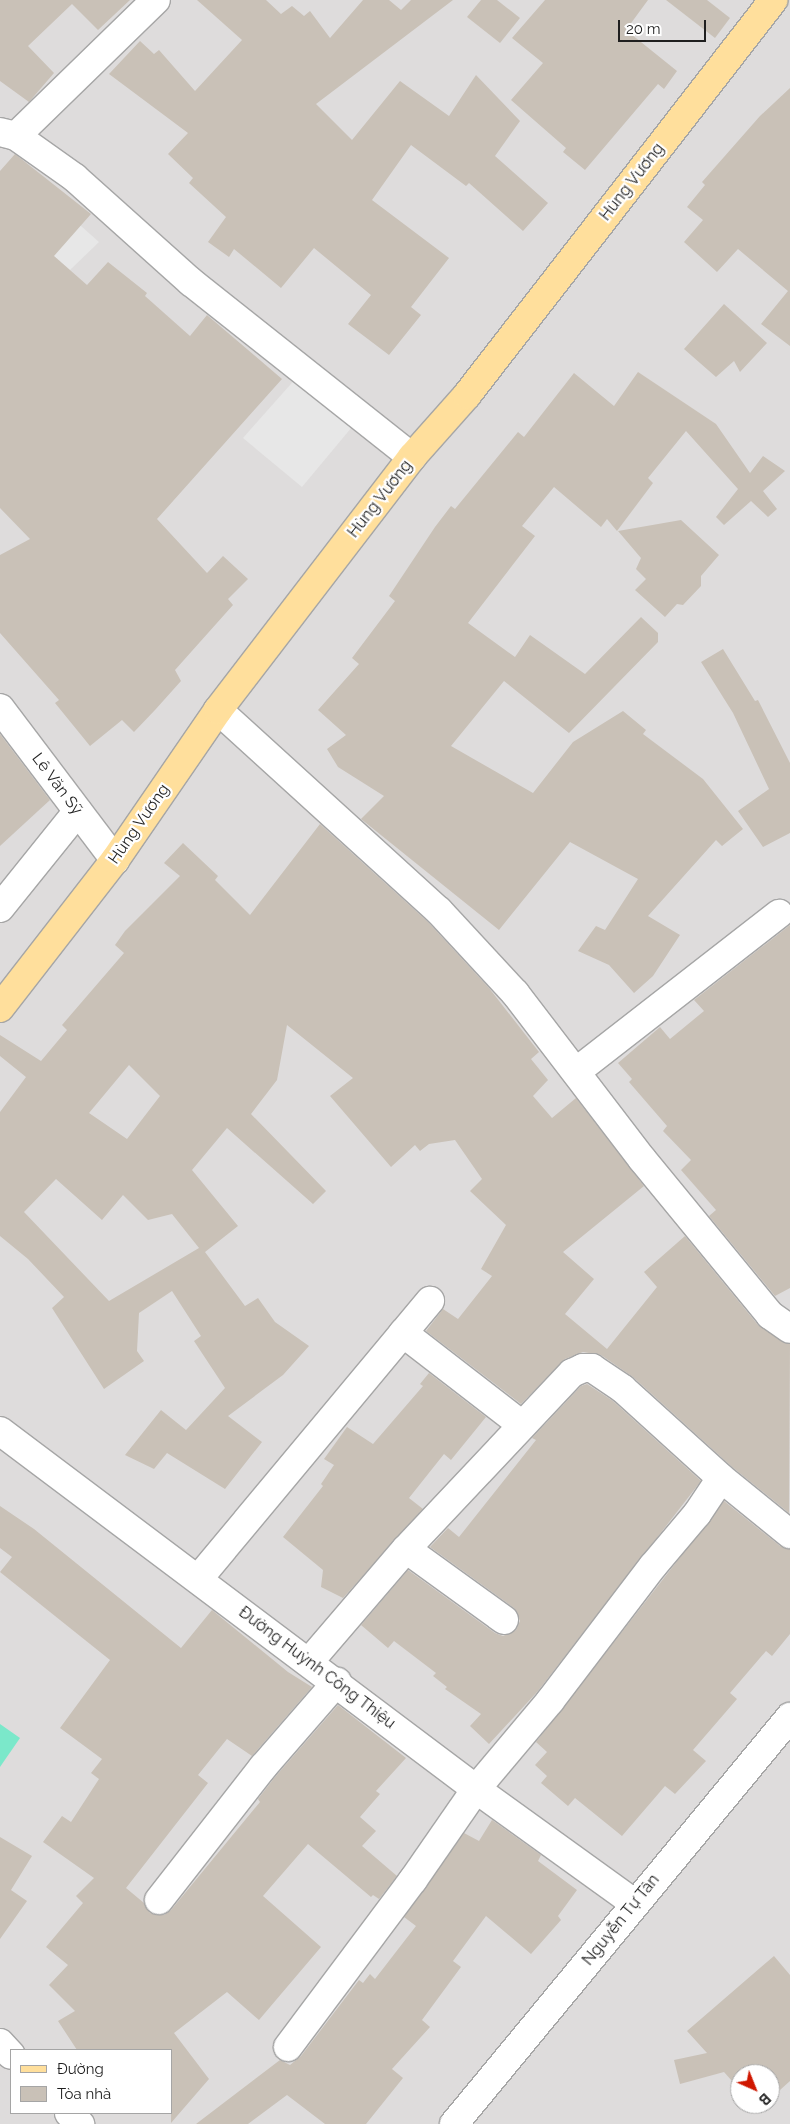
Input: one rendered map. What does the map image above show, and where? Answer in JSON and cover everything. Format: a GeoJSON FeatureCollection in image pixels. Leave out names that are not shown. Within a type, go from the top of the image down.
{"type":"FeatureCollection","features":[{"type":"Feature","properties":{"kind":"main road","name":"Hùng Vương"},"geometry":{"type":"LineString","coordinates":[[0,1008],[115,860],[218,710],[412,457],[467,395],[773,0]]}},
{"type":"Feature","properties":{"kind":"street"},"geometry":{"type":"LineString","coordinates":[[156,0],[8,134],[75,178],[191,282],[412,457]]}},
{"type":"Feature","properties":{"kind":"street","name":"Lê Văn Sỹ"},"geometry":{"type":"LineString","coordinates":[[0,708],[115,860]]}},
{"type":"Feature","properties":{"kind":"street"},"geometry":{"type":"LineString","coordinates":[[218,710],[440,911],[515,993],[577,1071],[642,1159],[764,1308],[790,1329]]}},
{"type":"Feature","properties":{"kind":"street"},"geometry":{"type":"LineString","coordinates":[[0,908],[78,811]]}},
{"type":"Feature","properties":{"kind":"street"},"geometry":{"type":"LineString","coordinates":[[577,1071],[780,914]]}},
{"type":"Feature","properties":{"kind":"street"},"geometry":{"type":"LineString","coordinates":[[199,1578],[430,1301]]}},
{"type":"Feature","properties":{"kind":"street"},"geometry":{"type":"LineString","coordinates":[[403,1332],[522,1425]]}},
{"type":"Feature","properties":{"kind":"street"},"geometry":{"type":"LineString","coordinates":[[309,1662],[406,1549],[572,1373],[592,1368],[623,1389],[721,1478],[790,1534]]}},
{"type":"Feature","properties":{"kind":"street","name":"Đường Huỳnh Công Thiệu"},"geometry":{"type":"LineString","coordinates":[[0,1431],[199,1578],[476,1789],[634,1903]]}},
{"type":"Feature","properties":{"kind":"street"},"geometry":{"type":"LineString","coordinates":[[288,2048],[413,1880],[476,1789],[550,1701],[653,1566],[697,1514],[721,1478]]}},
{"type":"Feature","properties":{"kind":"street"},"geometry":{"type":"LineString","coordinates":[[406,1549],[504,1620]]}},
{"type":"Feature","properties":{"kind":"street"},"geometry":{"type":"LineString","coordinates":[[159,1900],[263,1767],[337,1682]]}},
{"type":"Feature","properties":{"kind":"street","name":"Nguyễn Tự Tân"},"geometry":{"type":"LineString","coordinates":[[454,2124],[634,1903],[790,1717]]}},
{"type":"Feature","properties":{"kind":"street"},"geometry":{"type":"LineString","coordinates":[[0,2043],[10,2054]]}},
{"type":"Feature","properties":{"kind":"street"},"geometry":{"type":"LineString","coordinates":[[70,2114],[80,2124]]}},
{"type":"Feature","properties":{"kind":"shaded area"},"geometry":{"type":"Polygon","coordinates":[[[0,0],[790,0],[790,2124],[0,2124],[0,0]]]}},
{"type":"Feature","properties":{"kind":"shaded area"},"geometry":{"type":"Polygon","coordinates":[[[10,163],[99,242],[70,270],[0,209],[10,163]]]}},
{"type":"Feature","properties":{"kind":"shaded area"},"geometry":{"type":"Polygon","coordinates":[[[298,376],[352,427],[302,487],[243,438],[298,376]]]}},
{"type":"Feature","properties":{"kind":"green space"},"geometry":{"type":"Polygon","coordinates":[[[0,1724],[20,1738],[0,1767],[0,1724]]]}},
{"type":"Feature","properties":{"kind":"building"},"geometry":{"type":"Polygon","coordinates":[[[0,0],[130,0],[98,30],[72,4],[28,46],[54,73],[29,102],[0,81],[0,0]]]}},
{"type":"Feature","properties":{"kind":"building"},"geometry":{"type":"Polygon","coordinates":[[[197,0],[266,0],[281,14],[292,6],[304,16],[310,11],[330,38],[363,0],[389,0],[401,10],[411,0],[453,0],[316,104],[352,140],[400,81],[449,116],[476,75],[520,121],[495,156],[548,203],[523,231],[469,183],[466,186],[411,145],[372,200],[449,258],[411,307],[421,315],[389,355],[348,324],[371,295],[314,248],[281,288],[234,249],[229,257],[208,242],[226,217],[189,183],[193,178],[168,154],[188,133],[109,74],[140,41],[154,54],[159,50],[195,91],[242,40],[197,0]]]}},
{"type":"Feature","properties":{"kind":"building"},"geometry":{"type":"Polygon","coordinates":[[[481,0],[497,0],[520,18],[500,43],[467,17],[481,0]]]}},
{"type":"Feature","properties":{"kind":"building"},"geometry":{"type":"Polygon","coordinates":[[[545,0],[648,0],[626,30],[677,71],[664,89],[658,84],[585,170],[563,152],[566,148],[511,100],[543,63],[512,38],[545,0]]]}},
{"type":"Feature","properties":{"kind":"building"},"geometry":{"type":"Polygon","coordinates":[[[666,0],[707,0],[730,18],[715,38],[666,0]]]}},
{"type":"Feature","properties":{"kind":"building"},"geometry":{"type":"Polygon","coordinates":[[[790,88],[790,346],[761,324],[788,291],[738,249],[717,272],[684,242],[703,220],[687,207],[705,185],[702,182],[760,116],[790,88]]]}},
{"type":"Feature","properties":{"kind":"building"},"geometry":{"type":"Polygon","coordinates":[[[15,154],[91,214],[54,256],[87,285],[108,262],[147,293],[145,296],[190,336],[207,315],[282,379],[157,519],[207,573],[223,556],[248,579],[228,599],[233,605],[175,670],[181,681],[155,710],[134,732],[122,720],[90,746],[55,703],[59,700],[0,633],[0,555],[30,539],[0,508],[0,171],[15,154]]]}},
{"type":"Feature","properties":{"kind":"building"},"geometry":{"type":"Polygon","coordinates":[[[724,304],[767,343],[740,372],[734,361],[716,377],[684,349],[724,304]]]}},
{"type":"Feature","properties":{"kind":"building"},"geometry":{"type":"Polygon","coordinates":[[[638,372],[716,424],[750,473],[763,456],[785,471],[763,491],[777,509],[768,517],[751,501],[724,525],[716,517],[738,489],[686,431],[648,478],[653,483],[617,531],[607,519],[601,527],[554,487],[522,526],[535,536],[468,623],[515,657],[530,635],[585,674],[641,617],[658,633],[658,642],[569,733],[504,681],[451,746],[533,793],[573,742],[623,711],[646,730],[643,734],[703,779],[743,829],[722,846],[716,840],[648,916],[680,935],[653,976],[634,993],[609,965],[578,951],[596,926],[605,930],[638,879],[570,842],[499,930],[361,819],[384,796],[338,767],[327,749],[346,735],[318,710],[359,664],[352,658],[395,601],[389,596],[435,527],[451,506],[455,509],[518,432],[524,437],[574,373],[614,406],[638,372]]]}},
{"type":"Feature","properties":{"kind":"building"},"geometry":{"type":"Polygon","coordinates":[[[681,520],[719,555],[701,576],[701,586],[683,605],[677,604],[665,617],[635,590],[646,579],[636,569],[641,558],[618,531],[681,520]]]}},
{"type":"Feature","properties":{"kind":"building"},"geometry":{"type":"Polygon","coordinates":[[[723,649],[755,701],[758,700],[790,763],[790,833],[763,847],[738,811],[769,789],[733,713],[701,662],[723,649]]]}},
{"type":"Feature","properties":{"kind":"building"},"geometry":{"type":"Polygon","coordinates":[[[0,734],[50,800],[0,846],[0,734]]]}},
{"type":"Feature","properties":{"kind":"building"},"geometry":{"type":"Polygon","coordinates":[[[320,824],[428,922],[489,988],[539,1052],[531,1059],[548,1080],[533,1096],[552,1118],[576,1098],[644,1186],[563,1252],[594,1279],[565,1314],[607,1349],[657,1287],[644,1272],[685,1236],[758,1325],[790,1344],[789,1513],[731,1466],[633,1377],[601,1355],[583,1352],[565,1359],[521,1404],[426,1331],[443,1309],[458,1319],[492,1276],[481,1269],[506,1225],[470,1191],[482,1179],[455,1140],[429,1144],[420,1151],[415,1145],[391,1167],[330,1096],[353,1078],[287,1025],[277,1080],[251,1114],[326,1191],[313,1204],[227,1128],[192,1170],[238,1226],[205,1252],[245,1306],[258,1298],[275,1322],[309,1346],[283,1375],[228,1416],[262,1442],[225,1489],[167,1453],[154,1469],[125,1455],[161,1410],[186,1430],[225,1388],[194,1341],[201,1336],[172,1291],[139,1313],[137,1351],[144,1361],[104,1389],[52,1308],[64,1297],[28,1259],[0,1236],[0,1112],[26,1077],[0,1056],[0,1035],[41,1061],[67,1030],[62,1025],[124,953],[115,945],[125,931],[180,876],[164,863],[183,843],[218,876],[215,880],[250,915],[320,824]],[[129,1065],[89,1113],[127,1139],[160,1096],[129,1065]],[[56,1179],[24,1212],[109,1301],[199,1248],[172,1214],[148,1220],[123,1195],[102,1220],[56,1179]]]}},
{"type":"Feature","properties":{"kind":"building"},"geometry":{"type":"Polygon","coordinates":[[[790,925],[790,1288],[775,1296],[709,1216],[716,1210],[681,1170],[691,1160],[663,1131],[667,1126],[629,1082],[632,1079],[618,1063],[660,1027],[670,1039],[704,1011],[694,1000],[790,925]]]}},
{"type":"Feature","properties":{"kind":"building"},"geometry":{"type":"Polygon","coordinates":[[[429,1373],[486,1417],[451,1460],[444,1454],[409,1498],[423,1509],[343,1598],[321,1587],[323,1570],[283,1537],[323,1486],[321,1484],[334,1465],[324,1459],[347,1427],[373,1444],[423,1386],[420,1384],[429,1373]]]}},
{"type":"Feature","properties":{"kind":"building"},"geometry":{"type":"Polygon","coordinates":[[[587,1384],[613,1401],[701,1481],[538,1691],[489,1744],[470,1726],[481,1714],[445,1689],[447,1687],[433,1676],[436,1673],[394,1641],[388,1648],[361,1625],[408,1570],[495,1633],[503,1636],[516,1630],[520,1621],[514,1608],[430,1547],[448,1528],[459,1537],[536,1440],[532,1438],[581,1386],[587,1384]]]}},
{"type":"Feature","properties":{"kind":"building"},"geometry":{"type":"Polygon","coordinates":[[[724,1501],[780,1546],[790,1549],[790,1634],[772,1656],[766,1651],[730,1693],[737,1699],[693,1750],[706,1761],[675,1794],[665,1786],[622,1836],[575,1798],[568,1806],[541,1783],[547,1776],[535,1765],[547,1752],[536,1742],[724,1501]]]}},
{"type":"Feature","properties":{"kind":"building"},"geometry":{"type":"Polygon","coordinates":[[[0,1506],[34,1529],[181,1648],[212,1610],[288,1672],[312,1687],[252,1756],[227,1739],[198,1775],[208,1783],[126,1888],[144,1903],[150,1913],[164,1915],[171,1910],[260,1802],[258,1799],[275,1777],[338,1705],[406,1758],[376,1791],[380,1794],[360,1817],[376,1831],[362,1846],[397,1876],[379,1899],[373,1895],[371,1897],[308,1844],[263,1896],[321,1947],[259,2020],[227,1992],[174,2033],[209,2079],[171,2123],[172,2049],[76,2049],[58,2021],[75,2011],[49,1985],[68,1965],[46,1947],[83,1903],[76,1896],[94,1878],[43,1842],[62,1816],[71,1822],[99,1779],[91,1773],[102,1759],[60,1728],[110,1660],[0,1572],[12,1557],[0,1548],[0,1506]]]}},
{"type":"Feature","properties":{"kind":"building"},"geometry":{"type":"Polygon","coordinates":[[[492,1820],[541,1855],[538,1861],[577,1890],[558,1916],[561,1920],[531,1954],[486,1916],[453,1961],[461,1967],[422,2020],[430,2027],[392,2069],[403,2078],[366,2124],[325,2124],[287,2095],[248,2124],[196,2124],[280,2060],[290,2065],[301,2056],[359,1980],[363,1983],[370,1974],[375,1979],[416,1926],[404,1917],[464,1833],[479,1841],[492,1820]]]}},
{"type":"Feature","properties":{"kind":"building"},"geometry":{"type":"Polygon","coordinates":[[[0,1837],[32,1856],[11,1890],[27,1901],[0,1939],[0,1837]]]}},
{"type":"Feature","properties":{"kind":"building"},"geometry":{"type":"Polygon","coordinates":[[[774,1956],[790,1975],[790,2081],[780,2090],[780,2064],[730,2064],[730,2079],[724,2072],[680,2084],[674,2060],[707,2053],[687,2031],[774,1956]]]}}]}
